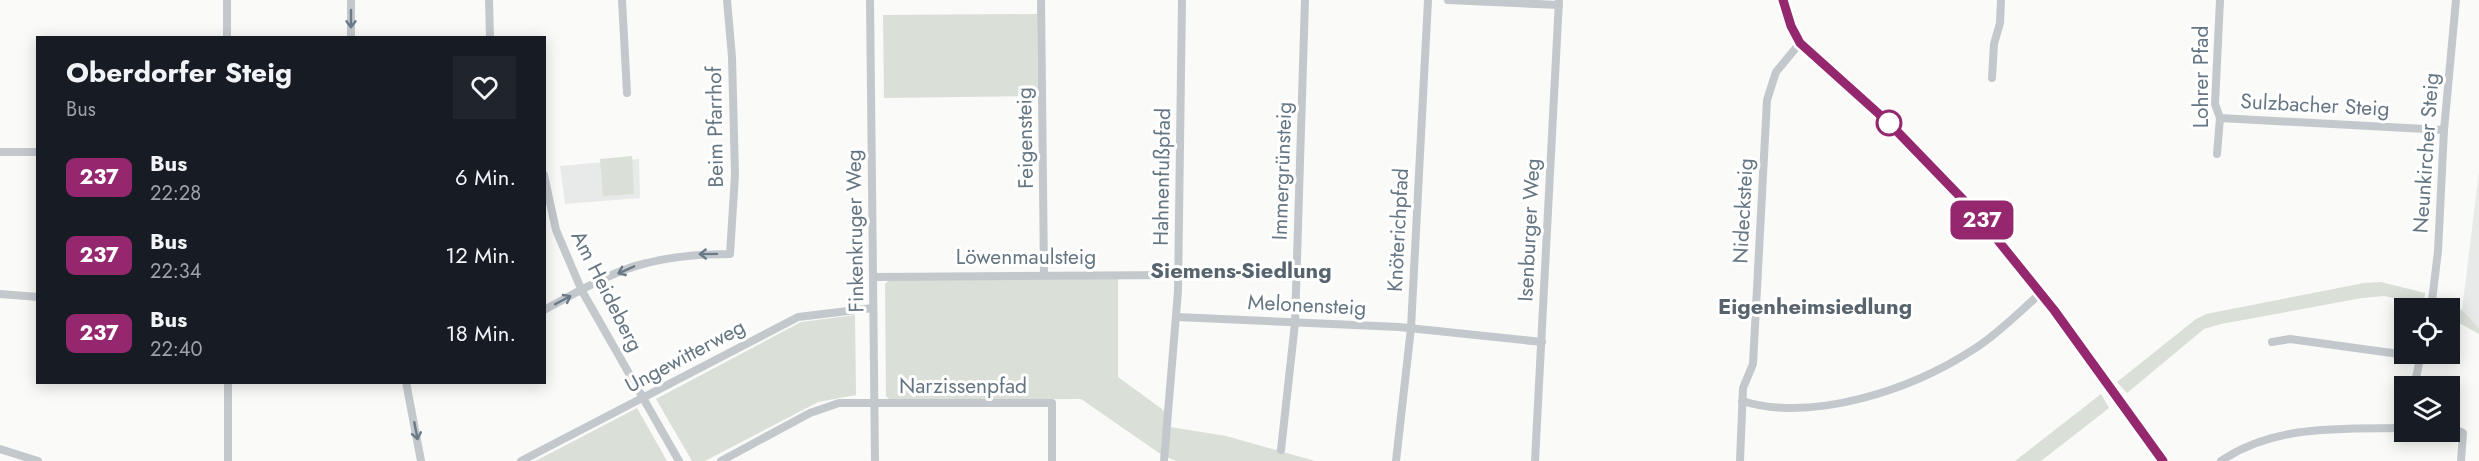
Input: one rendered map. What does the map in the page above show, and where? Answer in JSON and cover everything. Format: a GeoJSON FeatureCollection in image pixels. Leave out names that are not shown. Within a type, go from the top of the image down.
{"type":"FeatureCollection","features":[{"type":"Feature","properties":{"kind":"street"},"geometry":{"type":"LineString","coordinates":[[227,0],[228,36]]}},
{"type":"Feature","properties":{"kind":"street"},"geometry":{"type":"LineString","coordinates":[[351,0],[351,36]]}},
{"type":"Feature","properties":{"kind":"street"},"geometry":{"type":"LineString","coordinates":[[489,0],[490,36]]}},
{"type":"Feature","properties":{"kind":"street"},"geometry":{"type":"LineString","coordinates":[[622,0],[627,93]]}},
{"type":"Feature","properties":{"kind":"street","name":"Beim Pfarrhof"},"geometry":{"type":"LineString","coordinates":[[582,291],[640,264],[672,260],[686,255],[730,254],[735,213],[735,176],[732,57],[727,0]]}},
{"type":"Feature","properties":{"kind":"street","name":"Finkenkruger Weg"},"geometry":{"type":"LineString","coordinates":[[870,0],[875,461]]}},
{"type":"Feature","properties":{"kind":"street","name":"Feigensteig"},"geometry":{"type":"LineString","coordinates":[[1041,0],[1044,275]]}},
{"type":"Feature","properties":{"kind":"street","name":"Hahnenfußpfad"},"geometry":{"type":"LineString","coordinates":[[1164,461],[1177,317],[1182,0]]}},
{"type":"Feature","properties":{"kind":"street","name":"Immergrünsteig"},"geometry":{"type":"LineString","coordinates":[[1281,450],[1295,322],[1305,0]]}},
{"type":"Feature","properties":{"kind":"street","name":"Knöterichpfad"},"geometry":{"type":"LineString","coordinates":[[1396,461],[1411,328],[1428,0]]}},
{"type":"Feature","properties":{"kind":"street"},"geometry":{"type":"LineString","coordinates":[[1448,0],[1559,2]]}},
{"type":"Feature","properties":{"kind":"street"},"geometry":{"type":"LineString","coordinates":[[1783,0],[1791,26],[1800,43],[1889,123],[1957,191],[2041,293],[2163,461]]}},
{"type":"Feature","properties":{"kind":"street"},"geometry":{"type":"LineString","coordinates":[[1992,78],[1994,44],[2000,23],[2001,0]]}},
{"type":"Feature","properties":{"kind":"street","name":"Lohrer Pfad"},"geometry":{"type":"LineString","coordinates":[[2217,154],[2220,118],[2215,104],[2220,0]]}},
{"type":"Feature","properties":{"kind":"street","name":"Neunkircher Steig"},"geometry":{"type":"LineString","coordinates":[[2432,298],[2438,251],[2444,130],[2456,0]]}},
{"type":"Feature","properties":{"kind":"street","name":"Isenburger Weg"},"geometry":{"type":"LineString","coordinates":[[1535,461],[1559,2]]}},
{"type":"Feature","properties":{"kind":"street","name":"Nidecksteig"},"geometry":{"type":"LineString","coordinates":[[1740,461],[1744,381],[1752,364],[1767,100],[1776,72],[1800,43]]}},
{"type":"Feature","properties":{"kind":"street","name":"Sulzbacher Steig"},"geometry":{"type":"LineString","coordinates":[[2220,118],[2444,130]]}},
{"type":"Feature","properties":{"kind":"street"},"geometry":{"type":"LineString","coordinates":[[0,152],[36,152]]}},
{"type":"Feature","properties":{"kind":"street","name":"Am Heideberg"},"geometry":{"type":"LineString","coordinates":[[546,182],[556,230],[582,291],[679,461]]}},
{"type":"Feature","properties":{"kind":"street","name":"Löwenmaulsteig"},"geometry":{"type":"LineString","coordinates":[[873,277],[1178,275]]}},
{"type":"Feature","properties":{"kind":"street"},"geometry":{"type":"LineString","coordinates":[[546,309],[582,291]]}},
{"type":"Feature","properties":{"kind":"street"},"geometry":{"type":"LineString","coordinates":[[1742,401],[1762,406],[1796,407],[1860,398],[1900,386],[1942,368],[1975,349],[2041,293]]}},
{"type":"Feature","properties":{"kind":"street"},"geometry":{"type":"LineString","coordinates":[[0,294],[36,297]]}},
{"type":"Feature","properties":{"kind":"street","name":"Ungewitterweg"},"geometry":{"type":"LineString","coordinates":[[521,461],[798,317],[873,308]]}},
{"type":"Feature","properties":{"kind":"street","name":"Melonensteig"},"geometry":{"type":"LineString","coordinates":[[1177,317],[1411,328],[1542,342]]}},
{"type":"Feature","properties":{"kind":"street"},"geometry":{"type":"LineString","coordinates":[[2272,342],[2290,339],[2394,352]]}},
{"type":"Feature","properties":{"kind":"street"},"geometry":{"type":"LineString","coordinates":[[228,384],[228,461]]}},
{"type":"Feature","properties":{"kind":"street"},"geometry":{"type":"LineString","coordinates":[[406,384],[421,461]]}},
{"type":"Feature","properties":{"kind":"street"},"geometry":{"type":"LineString","coordinates":[[721,461],[821,408],[847,402],[874,402]]}},
{"type":"Feature","properties":{"kind":"street","name":"Narzissenpfad"},"geometry":{"type":"LineString","coordinates":[[874,402],[1052,403],[1052,461]]}},
{"type":"Feature","properties":{"kind":"street"},"geometry":{"type":"LineString","coordinates":[[2221,461],[2272,436],[2327,429],[2394,428]]}},
{"type":"Feature","properties":{"kind":"street"},"geometry":{"type":"LineString","coordinates":[[2460,432],[2463,433],[2462,461]]}},
{"type":"Feature","properties":{"kind":"street"},"geometry":{"type":"LineString","coordinates":[[0,449],[38,461]]}},
{"type":"Feature","properties":{"kind":"shaded area"},"geometry":{"type":"Polygon","coordinates":[[[1037,14],[1038,96],[884,98],[883,15],[1037,14]]]}},
{"type":"Feature","properties":{"kind":"shaded area"},"geometry":{"type":"Polygon","coordinates":[[[632,156],[634,194],[603,196],[600,159],[632,156]]]}},
{"type":"Feature","properties":{"kind":"shaded area"},"geometry":{"type":"Polygon","coordinates":[[[639,159],[640,198],[565,204],[560,166],[639,159]]]}},
{"type":"Feature","properties":{"kind":"shaded area"},"geometry":{"type":"Polygon","coordinates":[[[2479,172],[2479,328],[2462,310],[2479,172]]]}},
{"type":"Feature","properties":{"kind":"shaded area"},"geometry":{"type":"Polygon","coordinates":[[[1118,279],[1118,377],[1166,412],[1162,455],[1081,399],[890,400],[886,396],[885,284],[889,280],[1118,279]]]}},
{"type":"Feature","properties":{"kind":"shaded area"},"geometry":{"type":"Polygon","coordinates":[[[2381,282],[2425,293],[2424,298],[2385,296],[2362,298],[2221,324],[2204,329],[2127,393],[2117,382],[2196,319],[2206,314],[2364,283],[2381,282]]]}},
{"type":"Feature","properties":{"kind":"shaded area"},"geometry":{"type":"Polygon","coordinates":[[[2460,309],[2479,328],[2479,334],[2460,324],[2460,309]]]}},
{"type":"Feature","properties":{"kind":"shaded area"},"geometry":{"type":"Polygon","coordinates":[[[855,315],[856,395],[818,402],[705,461],[692,461],[656,399],[801,322],[855,315]]]}},
{"type":"Feature","properties":{"kind":"shaded area"},"geometry":{"type":"Polygon","coordinates":[[[2101,394],[2109,408],[2041,461],[2015,461],[2101,394]]]}},
{"type":"Feature","properties":{"kind":"shaded area"},"geometry":{"type":"Polygon","coordinates":[[[637,408],[667,461],[535,461],[545,456],[637,408]]]}},
{"type":"Feature","properties":{"kind":"shaded area"},"geometry":{"type":"Polygon","coordinates":[[[1170,427],[1226,436],[1315,461],[1176,461],[1167,457],[1170,427]]]}},
{"type":"Feature","properties":{"kind":"bus line","name":"237"},"geometry":{"type":"LineString","coordinates":[[1783,0],[1791,26],[1800,43],[1889,123],[1957,191],[2054,310],[2163,461]]}},
{"type":"Feature","properties":{"kind":"district","name":"Siemens-Siedlung"},"geometry":{"type":"Point","coordinates":[1241,270]}},
{"type":"Feature","properties":{"kind":"district","name":"Eigenheimsiedlung"},"geometry":{"type":"Point","coordinates":[1815,306]}}]}
